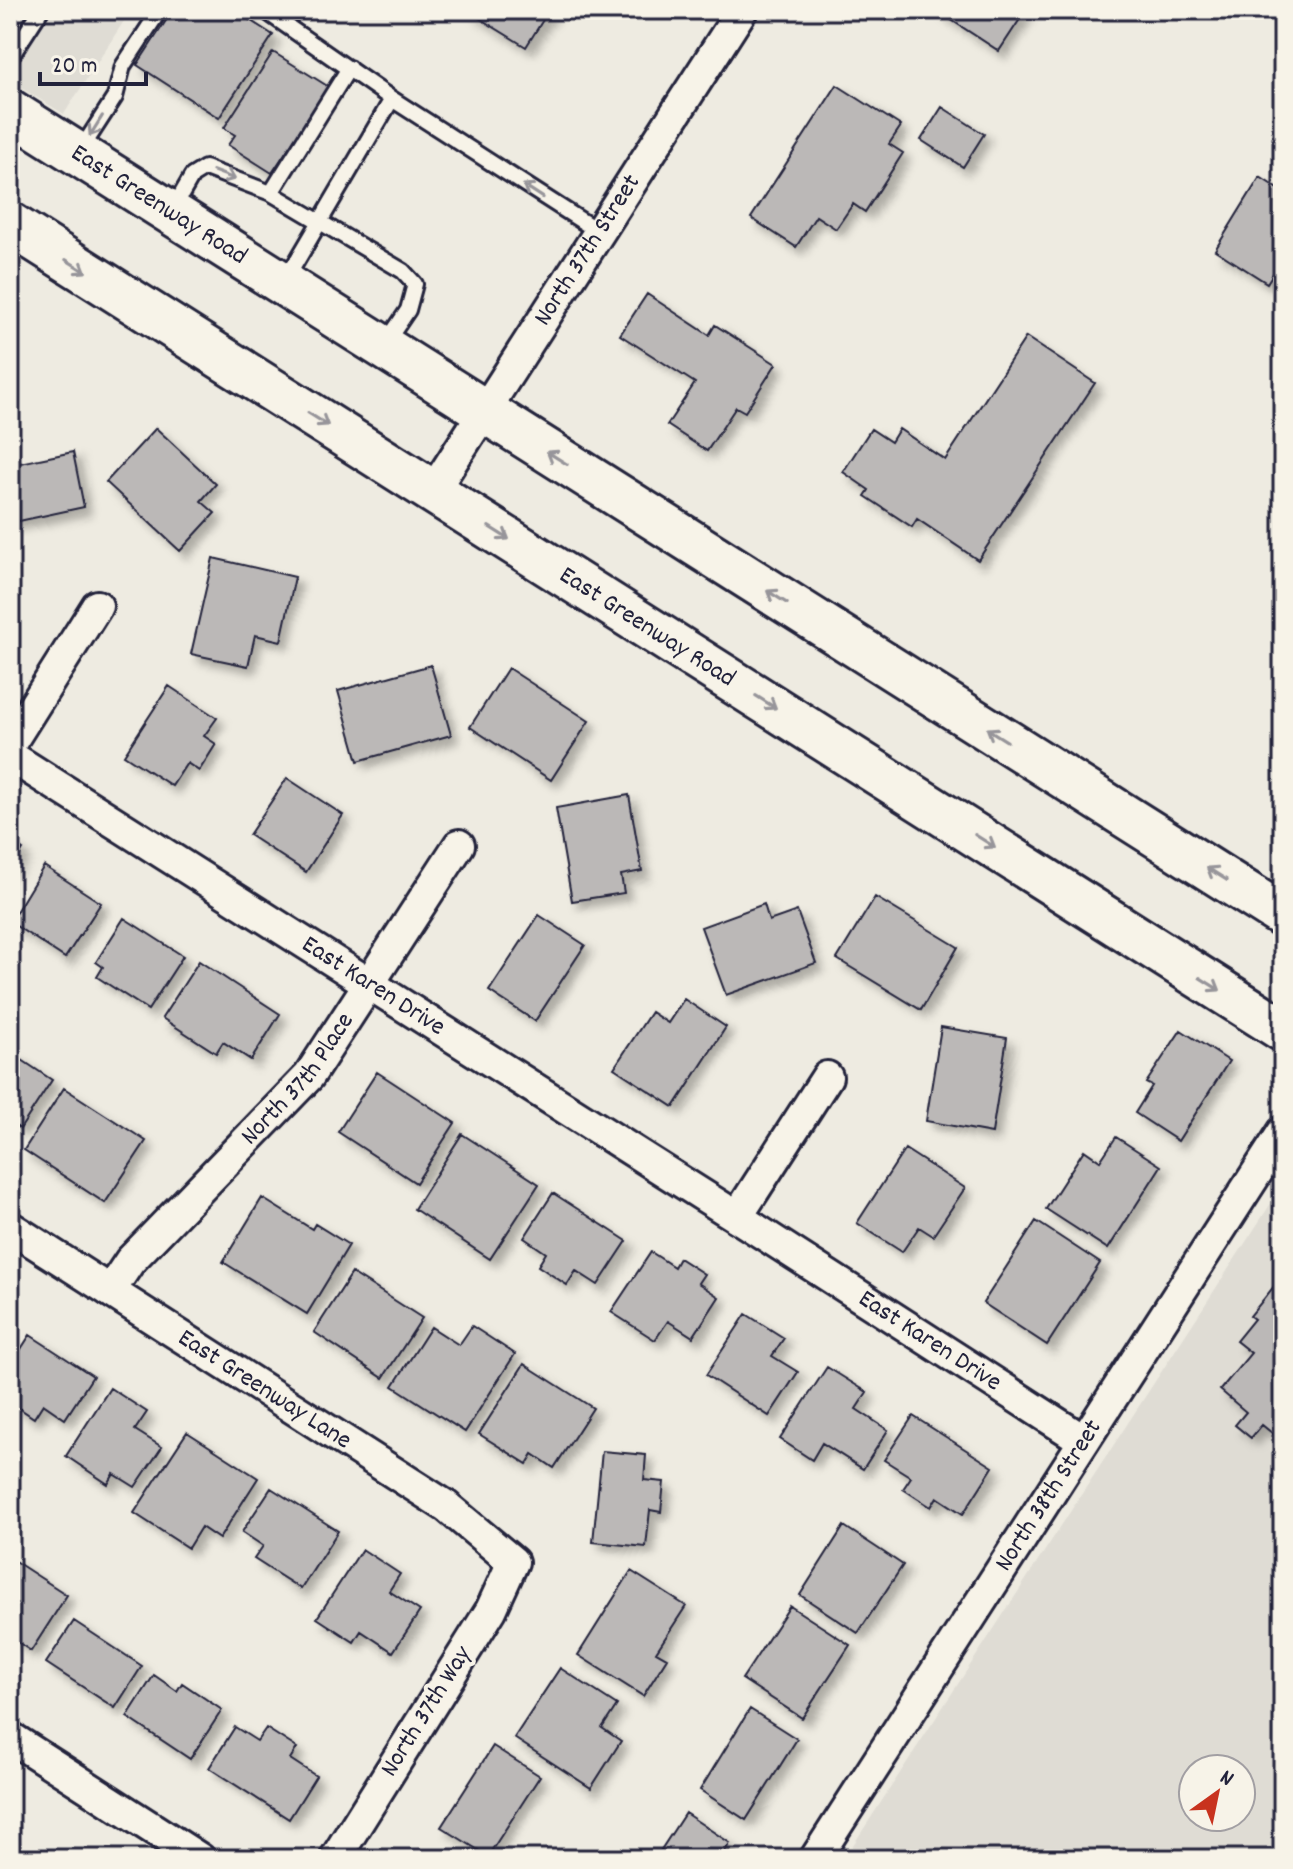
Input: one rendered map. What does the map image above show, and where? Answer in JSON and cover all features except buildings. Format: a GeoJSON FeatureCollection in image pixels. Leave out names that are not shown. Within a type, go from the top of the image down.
{"type":"FeatureCollection","features":[{"type":"Feature","properties":{"kind":"main road","name":"East Greenway Road"},"geometry":{"type":"LineString","coordinates":[[10,111],[1283,916]]}},
{"type":"Feature","properties":{"kind":"main road","name":"East Greenway Road"},"geometry":{"type":"LineString","coordinates":[[10,224],[1283,1030]]}},
{"type":"Feature","properties":{"kind":"street","name":"North 37th Street"},"geometry":{"type":"LineString","coordinates":[[433,491],[742,10]]}},
{"type":"Feature","properties":{"kind":"street"},"geometry":{"type":"LineString","coordinates":[[10,744],[97,606]]}},
{"type":"Feature","properties":{"kind":"street","name":"East Karen Drive"},"geometry":{"type":"LineString","coordinates":[[10,756],[1083,1440]]}},
{"type":"Feature","properties":{"kind":"street","name":"North 37th Place"},"geometry":{"type":"LineString","coordinates":[[110,1291],[130,1261],[309,1076],[459,845]]}},
{"type":"Feature","properties":{"kind":"street"},"geometry":{"type":"LineString","coordinates":[[737,1217],[827,1077]]}},
{"type":"Feature","properties":{"kind":"street","name":"North 38th Street"},"geometry":{"type":"LineString","coordinates":[[815,1859],[1283,1132]]}},
{"type":"Feature","properties":{"kind":"street","name":"East Greenway Lane"},"geometry":{"type":"LineString","coordinates":[[10,1227],[446,1506],[513,1562]]}},
{"type":"Feature","properties":{"kind":"street","name":"North 37th Way"},"geometry":{"type":"LineString","coordinates":[[335,1859],[491,1610],[513,1562]]}},
{"type":"Feature","properties":{"kind":"street"},"geometry":{"type":"LineString","coordinates":[[10,1737],[200,1859]]}},
{"type":"Feature","properties":{"kind":"lane"},"geometry":{"type":"LineString","coordinates":[[10,58],[41,10]]}},
{"type":"Feature","properties":{"kind":"lane"},"geometry":{"type":"LineString","coordinates":[[78,154],[115,97],[123,66],[160,10]]}},
{"type":"Feature","properties":{"kind":"lane"},"geometry":{"type":"LineString","coordinates":[[264,10],[392,99],[599,232]]}},
{"type":"Feature","properties":{"kind":"lane"},"geometry":{"type":"LineString","coordinates":[[271,193],[349,68]]}},
{"type":"Feature","properties":{"kind":"lane"},"geometry":{"type":"LineString","coordinates":[[283,284],[392,99]]}},
{"type":"Feature","properties":{"kind":"lane"},"geometry":{"type":"LineString","coordinates":[[171,212],[192,176],[205,168],[271,193],[403,271],[415,284],[408,310],[383,348]]}},
{"type":"Feature","properties":{"kind":"shaded area"},"geometry":{"type":"Polygon","coordinates":[[[10,10],[131,10],[64,114],[10,81],[10,10]]]}},
{"type":"Feature","properties":{"kind":"shaded area"},"geometry":{"type":"Polygon","coordinates":[[[1283,1185],[1283,1859],[844,1859],[1283,1185]]]}}]}
